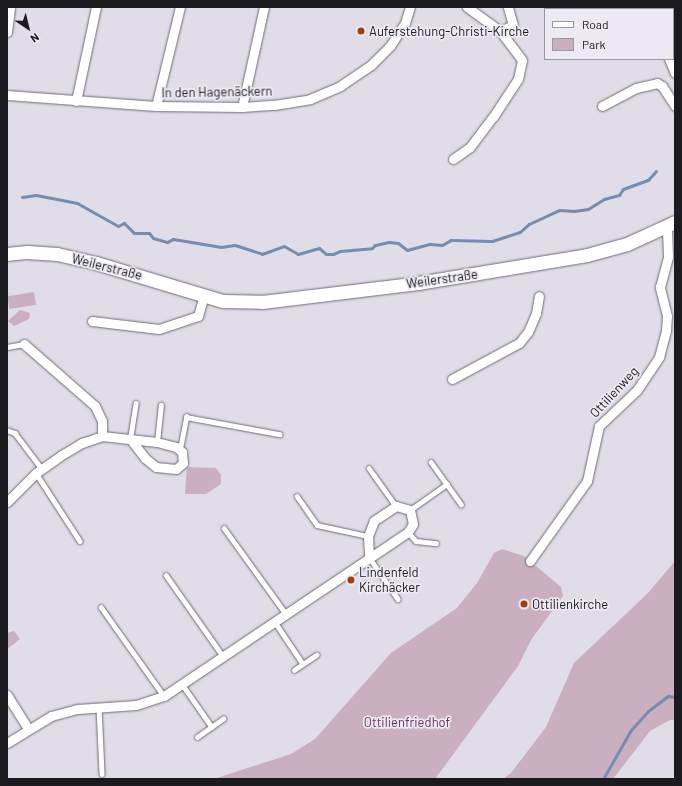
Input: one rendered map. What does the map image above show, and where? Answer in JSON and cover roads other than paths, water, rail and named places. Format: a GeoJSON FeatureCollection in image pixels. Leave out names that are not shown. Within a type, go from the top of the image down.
{"type":"FeatureCollection","features":[{"type":"Feature","properties":{"kind":"main road","name":"Weilerstraße"},"geometry":{"type":"LineString","coordinates":[[7,254],[27,252],[57,254],[96,262],[222,301],[262,302],[418,283],[587,255],[627,244],[671,225]]}},
{"type":"Feature","properties":{"kind":"street"},"geometry":{"type":"LineString","coordinates":[[7,32],[10,7]]}},
{"type":"Feature","properties":{"kind":"street"},"geometry":{"type":"LineString","coordinates":[[76,101],[96,7]]}},
{"type":"Feature","properties":{"kind":"street"},"geometry":{"type":"LineString","coordinates":[[156,106],[180,7]]}},
{"type":"Feature","properties":{"kind":"street"},"geometry":{"type":"LineString","coordinates":[[242,107],[264,7]]}},
{"type":"Feature","properties":{"kind":"street","name":"In den Hagenäckern"},"geometry":{"type":"LineString","coordinates":[[7,95],[156,106],[242,107],[274,105],[310,99],[340,86],[371,65],[390,46],[404,23],[410,7]]}},
{"type":"Feature","properties":{"kind":"street"},"geometry":{"type":"LineString","coordinates":[[453,159],[470,147],[518,79],[522,60],[500,31],[467,7]]}},
{"type":"Feature","properties":{"kind":"street"},"geometry":{"type":"LineString","coordinates":[[500,31],[513,25],[508,7]]}},
{"type":"Feature","properties":{"kind":"street"},"geometry":{"type":"LineString","coordinates":[[669,60],[675,73]]}},
{"type":"Feature","properties":{"kind":"street"},"geometry":{"type":"LineString","coordinates":[[602,106],[636,88],[656,83],[662,86],[675,106]]}},
{"type":"Feature","properties":{"kind":"street","name":"Ottilienweg"},"geometry":{"type":"LineString","coordinates":[[530,561],[587,481],[599,426],[638,390],[659,357],[666,330],[667,316],[660,287],[668,257],[671,225]]}},
{"type":"Feature","properties":{"kind":"street"},"geometry":{"type":"LineString","coordinates":[[92,321],[159,329],[198,316],[204,295]]}},
{"type":"Feature","properties":{"kind":"street"},"geometry":{"type":"LineString","coordinates":[[452,379],[519,343],[528,332],[540,296]]}},
{"type":"Feature","properties":{"kind":"street"},"geometry":{"type":"LineString","coordinates":[[24,344],[95,406],[102,421],[102,436]]}},
{"type":"Feature","properties":{"kind":"street"},"geometry":{"type":"LineString","coordinates":[[7,502],[39,471],[82,443],[102,436],[130,439],[157,442],[180,449],[182,452],[183,463],[176,469],[156,467],[145,458],[130,439]]}},
{"type":"Feature","properties":{"kind":"street"},"geometry":{"type":"LineString","coordinates":[[7,743],[51,716],[99,707],[136,705],[164,696],[408,532],[413,524],[410,510],[396,506],[374,521],[368,536],[369,558]]}},
{"type":"Feature","properties":{"kind":"street"},"geometry":{"type":"LineString","coordinates":[[7,695],[28,729]]}},
{"type":"Feature","properties":{"kind":"lane"},"geometry":{"type":"LineString","coordinates":[[7,347],[24,344]]}},
{"type":"Feature","properties":{"kind":"lane"},"geometry":{"type":"LineString","coordinates":[[130,439],[136,402]]}},
{"type":"Feature","properties":{"kind":"lane"},"geometry":{"type":"LineString","coordinates":[[157,442],[161,405]]}},
{"type":"Feature","properties":{"kind":"lane"},"geometry":{"type":"LineString","coordinates":[[180,449],[186,417],[280,434]]}},
{"type":"Feature","properties":{"kind":"lane"},"geometry":{"type":"LineString","coordinates":[[7,430],[15,433],[80,541]]}},
{"type":"Feature","properties":{"kind":"lane"},"geometry":{"type":"LineString","coordinates":[[431,462],[461,504]]}},
{"type":"Feature","properties":{"kind":"lane"},"geometry":{"type":"LineString","coordinates":[[369,468],[396,506]]}},
{"type":"Feature","properties":{"kind":"lane"},"geometry":{"type":"LineString","coordinates":[[410,510],[446,484]]}},
{"type":"Feature","properties":{"kind":"lane"},"geometry":{"type":"LineString","coordinates":[[296,496],[317,525],[368,536]]}},
{"type":"Feature","properties":{"kind":"lane"},"geometry":{"type":"LineString","coordinates":[[224,528],[286,614]]}},
{"type":"Feature","properties":{"kind":"lane"},"geometry":{"type":"LineString","coordinates":[[408,532],[416,541],[436,543]]}},
{"type":"Feature","properties":{"kind":"lane"},"geometry":{"type":"LineString","coordinates":[[369,558],[398,599]]}},
{"type":"Feature","properties":{"kind":"lane"},"geometry":{"type":"LineString","coordinates":[[166,575],[224,656]]}},
{"type":"Feature","properties":{"kind":"lane"},"geometry":{"type":"LineString","coordinates":[[100,607],[164,696]]}},
{"type":"Feature","properties":{"kind":"lane"},"geometry":{"type":"LineString","coordinates":[[275,622],[303,664]]}},
{"type":"Feature","properties":{"kind":"lane"},"geometry":{"type":"LineString","coordinates":[[294,670],[316,655]]}},
{"type":"Feature","properties":{"kind":"lane"},"geometry":{"type":"LineString","coordinates":[[182,684],[212,727]]}},
{"type":"Feature","properties":{"kind":"lane"},"geometry":{"type":"LineString","coordinates":[[99,707],[102,774]]}},
{"type":"Feature","properties":{"kind":"lane"},"geometry":{"type":"LineString","coordinates":[[197,737],[223,719]]}},
{"type":"Feature","properties":{"kind":"waterway"},"geometry":{"type":"LineString","coordinates":[[22,197],[36,195],[77,203],[118,226],[124,223],[134,233],[149,233],[153,238],[167,242],[173,239],[221,247],[235,245],[262,254],[284,246],[298,254],[319,248],[326,254],[333,254],[340,251],[372,248],[375,245],[389,242],[398,243],[407,250],[430,244],[442,245],[451,240],[492,241],[520,232],[529,224],[559,210],[574,211],[588,209],[604,199],[619,195],[623,189],[648,180],[656,171]]}},
{"type":"Feature","properties":{"kind":"waterway"},"geometry":{"type":"LineString","coordinates":[[603,779],[631,730],[648,711],[668,696],[675,697]]}},
{"type":"Feature","properties":{"kind":"place","name":"Auferstehung-Christi-Kirche"},"geometry":{"type":"Point","coordinates":[361,31]}},
{"type":"Feature","properties":{"kind":"place","name":"Lindenfeld Kirchäcker"},"geometry":{"type":"Point","coordinates":[351,580]}},
{"type":"Feature","properties":{"kind":"place","name":"Ottilienkirche"},"geometry":{"type":"Point","coordinates":[524,604]}},
{"type":"Feature","properties":{"kind":"park label","name":"Ottilienfriedhof"},"geometry":{"type":"Point","coordinates":[407,722]}}]}
